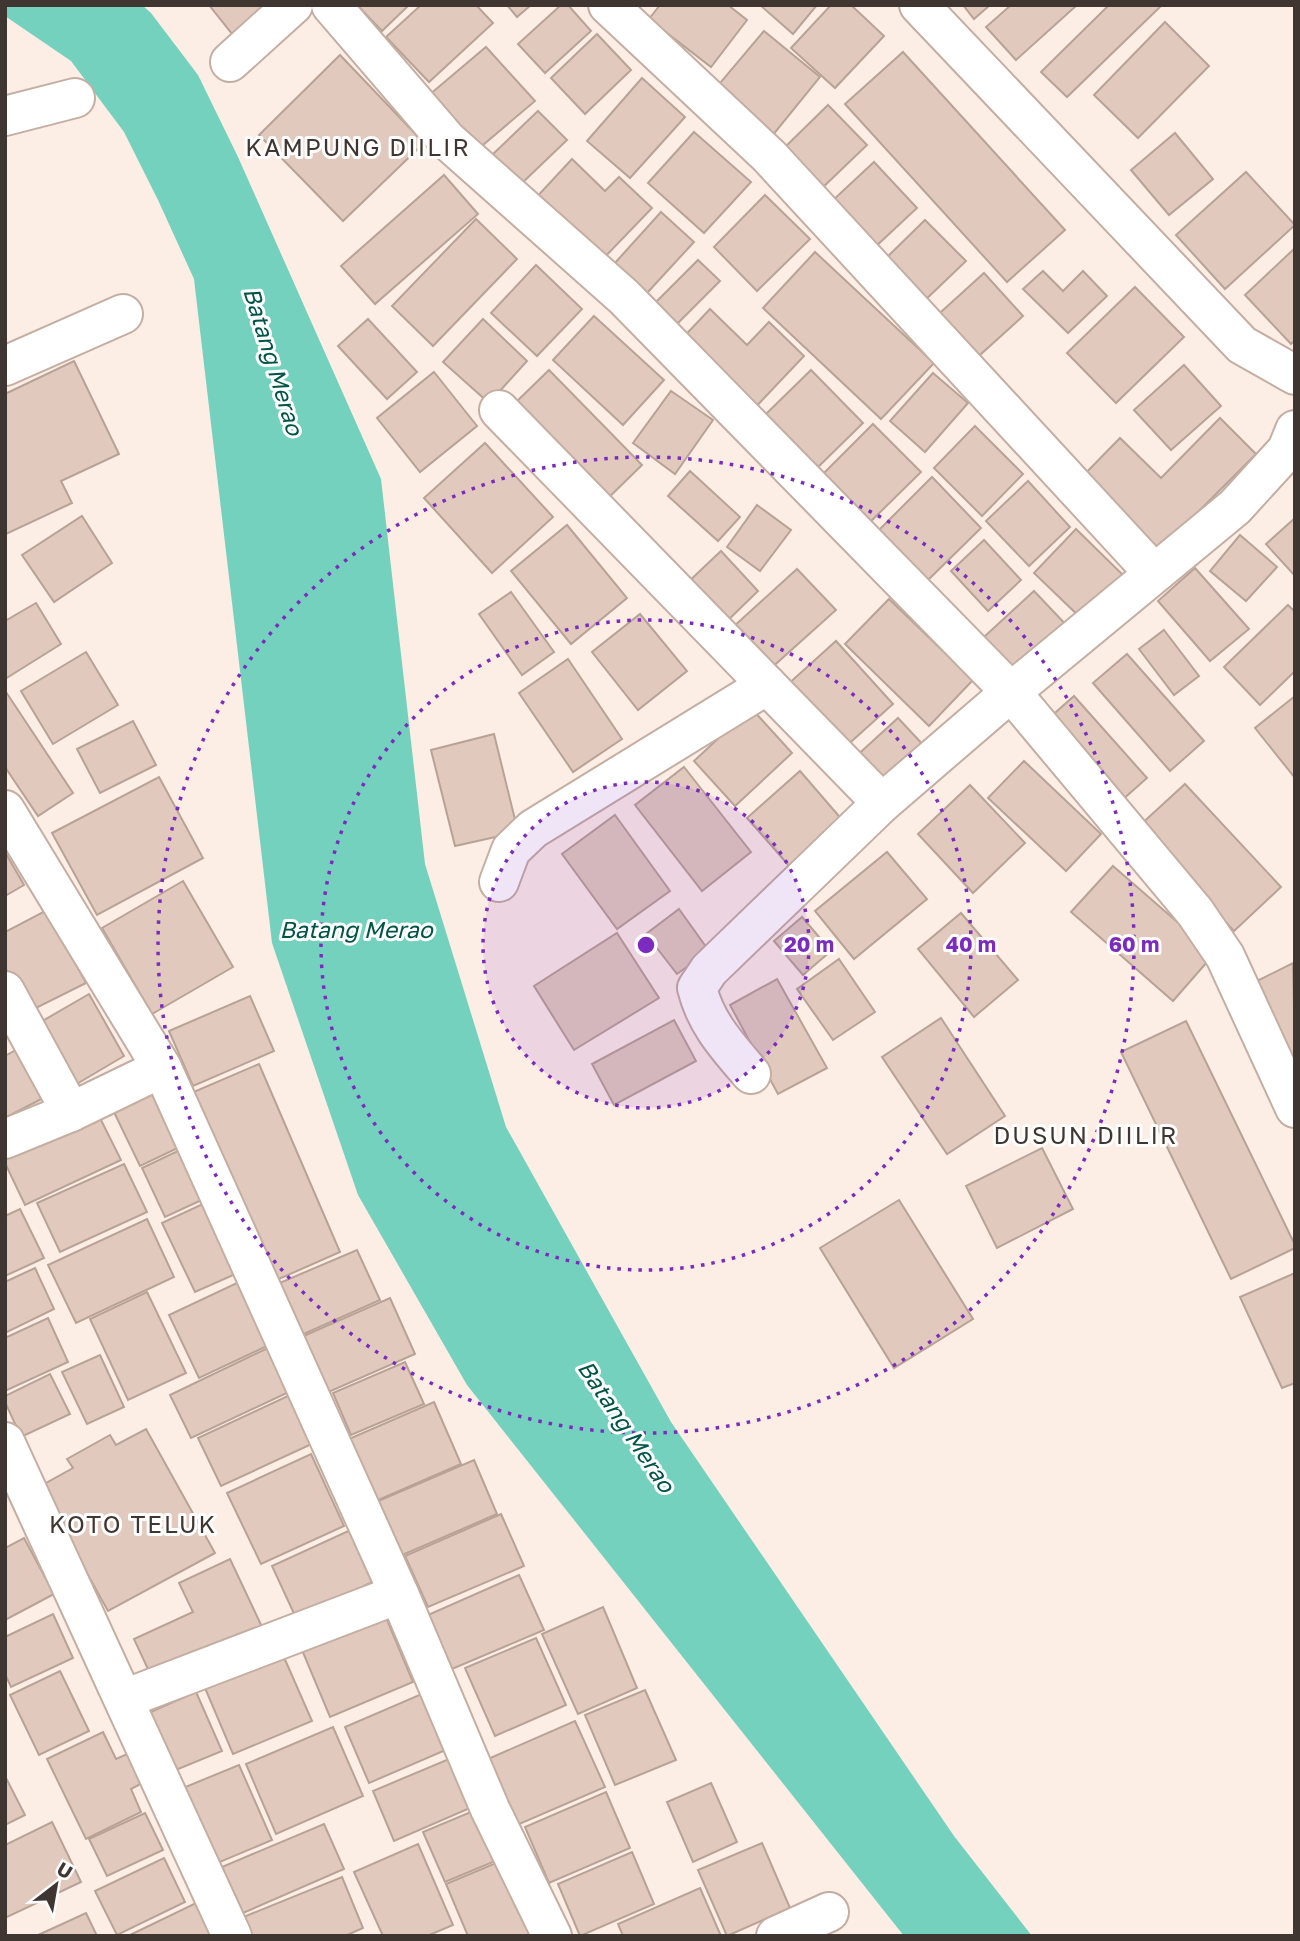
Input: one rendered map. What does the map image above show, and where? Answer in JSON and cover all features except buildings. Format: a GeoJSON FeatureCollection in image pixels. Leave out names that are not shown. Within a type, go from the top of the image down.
{"type":"FeatureCollection","features":[{"type":"Feature","properties":{"kind":"street"},"geometry":{"type":"LineString","coordinates":[[230,62],[293,5]]}},
{"type":"Feature","properties":{"kind":"street"},"geometry":{"type":"LineString","coordinates":[[331,5],[447,140],[624,297],[1011,692],[1195,912],[1225,956],[1295,1108]]}},
{"type":"Feature","properties":{"kind":"street"},"geometry":{"type":"LineString","coordinates":[[608,5],[769,156],[1154,573]]}},
{"type":"Feature","properties":{"kind":"street"},"geometry":{"type":"LineString","coordinates":[[919,5],[1242,345],[1295,374]]}},
{"type":"Feature","properties":{"kind":"street"},"geometry":{"type":"LineString","coordinates":[[5,116],[75,98]]}},
{"type":"Feature","properties":{"kind":"street"},"geometry":{"type":"LineString","coordinates":[[5,366],[123,314]]}},
{"type":"Feature","properties":{"kind":"street"},"geometry":{"type":"LineString","coordinates":[[499,410],[882,803]]}},
{"type":"Feature","properties":{"kind":"street"},"geometry":{"type":"LineString","coordinates":[[751,1074],[714,1030],[702,1007],[697,988],[709,970],[882,803],[1011,692],[1235,507],[1287,450],[1295,430]]}},
{"type":"Feature","properties":{"kind":"street"},"geometry":{"type":"LineString","coordinates":[[499,882],[511,850],[533,829],[767,685]]}},
{"type":"Feature","properties":{"kind":"street"},"geometry":{"type":"LineString","coordinates":[[5,810],[162,1068],[398,1594],[490,1809],[552,1936]]}},
{"type":"Feature","properties":{"kind":"street"},"geometry":{"type":"LineString","coordinates":[[5,991],[71,1112]]}},
{"type":"Feature","properties":{"kind":"street"},"geometry":{"type":"LineString","coordinates":[[5,1139],[71,1112],[162,1068]]}},
{"type":"Feature","properties":{"kind":"street"},"geometry":{"type":"LineString","coordinates":[[5,1442],[232,1936]]}},
{"type":"Feature","properties":{"kind":"street"},"geometry":{"type":"LineString","coordinates":[[124,1699],[398,1594]]}},
{"type":"Feature","properties":{"kind":"street"},"geometry":{"type":"LineString","coordinates":[[776,1936],[829,1912]]}},
{"type":"Feature","properties":{"kind":"water","name":"Batang Merao"},"geometry":{"type":"Polygon","coordinates":[[[5,5],[142,5],[198,75],[238,157],[381,479],[425,864],[506,1127],[671,1422],[954,1836],[1032,1936],[904,1936],[467,1385],[358,1195],[272,943],[194,279],[124,132],[71,61],[5,16],[5,5]]]}},
{"type":"Feature","properties":{"kind":"district","name":"KAMPUNG DIILIR"},"geometry":{"type":"Point","coordinates":[358,146]}},
{"type":"Feature","properties":{"kind":"district","name":"DUSUN DIILIR"},"geometry":{"type":"Point","coordinates":[1086,1134]}},
{"type":"Feature","properties":{"kind":"district","name":"KOTO TELUK"},"geometry":{"type":"Point","coordinates":[133,1523]}}]}
